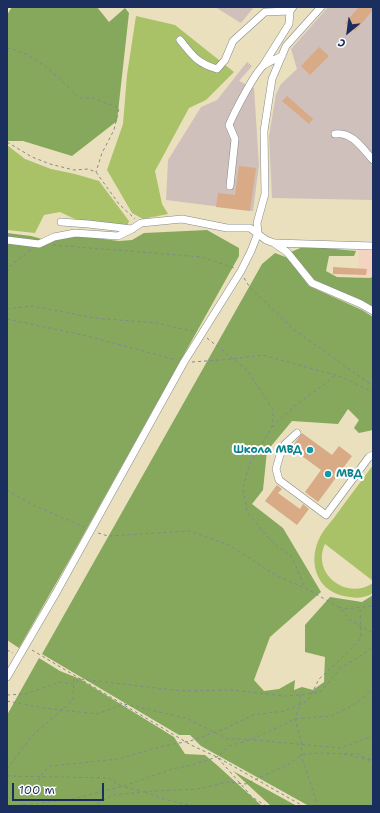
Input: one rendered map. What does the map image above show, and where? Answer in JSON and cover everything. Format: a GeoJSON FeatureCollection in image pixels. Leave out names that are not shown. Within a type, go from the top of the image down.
{"type":"FeatureCollection","features":[{"type":"Feature","properties":{"kind":"street"},"geometry":{"type":"LineString","coordinates":[[7,677],[91,530],[184,362],[241,271],[255,242],[258,233],[258,223],[264,194],[264,131],[272,79],[286,46],[321,7]]}},
{"type":"Feature","properties":{"kind":"street"},"geometry":{"type":"LineString","coordinates":[[180,40],[192,55],[203,65],[217,69],[225,60],[233,41],[265,12],[292,9],[289,24],[250,85],[233,114],[229,125],[235,139],[230,186]]}},
{"type":"Feature","properties":{"kind":"street"},"geometry":{"type":"LineString","coordinates":[[263,65],[282,56]]}},
{"type":"Feature","properties":{"kind":"street"},"geometry":{"type":"LineString","coordinates":[[335,134],[342,133],[349,137],[356,142],[373,160]]}},
{"type":"Feature","properties":{"kind":"street"},"geometry":{"type":"LineString","coordinates":[[7,240],[40,244],[54,237],[75,233],[118,236],[141,223],[182,219],[227,228],[250,228],[286,252],[312,283],[361,304],[373,311]]}},
{"type":"Feature","properties":{"kind":"street"},"geometry":{"type":"LineString","coordinates":[[61,222],[132,229]]}},
{"type":"Feature","properties":{"kind":"street"},"geometry":{"type":"LineString","coordinates":[[274,243],[373,246]]}},
{"type":"Feature","properties":{"kind":"street"},"geometry":{"type":"LineString","coordinates":[[297,432],[285,444],[280,455],[276,469],[279,480],[326,515],[369,457],[373,455]]}},
{"type":"Feature","properties":{"kind":"path"},"geometry":{"type":"LineString","coordinates":[[7,48],[18,49],[51,71],[79,98],[93,98],[119,108],[114,130],[102,153],[96,172]]}},
{"type":"Feature","properties":{"kind":"path"},"geometry":{"type":"LineString","coordinates":[[7,142],[32,157],[50,164],[74,170],[88,169],[96,172],[119,204],[141,223]]}},
{"type":"Feature","properties":{"kind":"path"},"geometry":{"type":"LineString","coordinates":[[7,272],[11,265],[40,244],[202,257],[241,271],[249,286],[293,329],[373,386]]}},
{"type":"Feature","properties":{"kind":"path"},"geometry":{"type":"LineString","coordinates":[[7,310],[32,306],[94,318],[157,323],[202,334],[248,371],[273,410],[272,427]]}},
{"type":"Feature","properties":{"kind":"path"},"geometry":{"type":"LineString","coordinates":[[304,588],[292,557],[271,541],[247,512],[243,489],[250,465],[272,427],[296,405],[335,376]]}},
{"type":"Feature","properties":{"kind":"path"},"geometry":{"type":"LineString","coordinates":[[7,490],[31,504],[108,536],[188,531],[229,545],[277,576],[304,588],[345,610],[373,606]]}},
{"type":"Feature","properties":{"kind":"path"},"geometry":{"type":"LineString","coordinates":[[339,607],[350,620],[373,633]]}},
{"type":"Feature","properties":{"kind":"path"},"geometry":{"type":"LineString","coordinates":[[22,806],[40,777],[51,766],[118,759],[162,746],[186,742],[253,715],[284,711],[308,701],[319,679],[344,657],[361,638],[360,608]]}},
{"type":"Feature","properties":{"kind":"path"},"geometry":{"type":"LineString","coordinates":[[25,645],[74,676],[124,704],[186,742],[217,757],[303,806]]}},
{"type":"Feature","properties":{"kind":"path"},"geometry":{"type":"LineString","coordinates":[[7,695],[26,694],[59,682],[74,684],[80,679],[182,691],[231,690],[284,696],[300,696],[320,692],[341,668],[365,653],[373,646]]}},
{"type":"Feature","properties":{"kind":"path"},"geometry":{"type":"LineString","coordinates":[[7,769],[32,736],[73,700],[74,676]]}},
{"type":"Feature","properties":{"kind":"path"},"geometry":{"type":"LineString","coordinates":[[12,806],[68,800],[124,786],[172,769],[192,765],[217,757],[229,746],[253,740],[295,719],[331,716],[352,706],[373,689]]}},
{"type":"Feature","properties":{"kind":"path"},"geometry":{"type":"LineString","coordinates":[[300,696],[300,704],[295,719],[302,744],[302,755],[318,806]]}},
{"type":"Feature","properties":{"kind":"path"},"geometry":{"type":"LineString","coordinates":[[7,701],[97,714],[124,704],[186,718],[228,739],[340,748],[373,736]]}},
{"type":"Feature","properties":{"kind":"path"},"geometry":{"type":"LineString","coordinates":[[92,806],[113,795],[198,789],[227,782],[246,784],[290,764],[302,755],[319,753],[342,754],[373,760]]}},
{"type":"Feature","properties":{"kind":"path"},"geometry":{"type":"LineString","coordinates":[[217,757],[252,797],[266,806]]}},
{"type":"Feature","properties":{"kind":"path"},"geometry":{"type":"LineString","coordinates":[[366,759],[373,763]]}},
{"type":"Feature","properties":{"kind":"path"},"geometry":{"type":"LineString","coordinates":[[7,776],[109,778],[117,784],[160,798],[188,806],[198,806]]}},
{"type":"Feature","properties":{"kind":"shaded area"},"geometry":{"type":"Polygon","coordinates":[[[215,7],[254,7],[241,23],[215,7]]]}},
{"type":"Feature","properties":{"kind":"shaded area"},"geometry":{"type":"Polygon","coordinates":[[[328,7],[373,7],[373,200],[272,198],[269,136],[276,94],[281,84],[297,69],[291,49],[328,7]]]}},
{"type":"Feature","properties":{"kind":"shaded area"},"geometry":{"type":"Polygon","coordinates":[[[247,62],[252,66],[239,81],[254,88],[259,165],[253,211],[166,200],[168,160],[201,107],[217,100],[247,62]]]}},
{"type":"Feature","properties":{"kind":"shaded area"},"geometry":{"type":"Polygon","coordinates":[[[359,250],[373,250],[373,308],[357,298],[359,250]]]}},
{"type":"Feature","properties":{"kind":"green space"},"geometry":{"type":"Polygon","coordinates":[[[12,7],[97,7],[109,22],[125,8],[129,13],[117,121],[72,156],[23,141],[7,141],[7,15],[12,7]]]}},
{"type":"Feature","properties":{"kind":"green space"},"geometry":{"type":"Polygon","coordinates":[[[136,16],[175,25],[234,72],[206,100],[189,108],[155,171],[162,204],[168,214],[143,219],[132,213],[107,170],[123,124],[127,75],[136,16]]]}},
{"type":"Feature","properties":{"kind":"green space"},"geometry":{"type":"Polygon","coordinates":[[[7,145],[25,159],[51,169],[99,181],[129,221],[127,226],[79,221],[60,212],[44,215],[35,233],[7,230],[7,145]]]}},
{"type":"Feature","properties":{"kind":"green space"},"geometry":{"type":"Polygon","coordinates":[[[207,230],[239,248],[239,256],[19,648],[7,640],[7,233],[31,236],[49,241],[81,236],[119,241],[132,240],[144,233],[207,230]]]}},
{"type":"Feature","properties":{"kind":"green space"},"geometry":{"type":"Polygon","coordinates":[[[305,246],[356,251],[354,256],[329,256],[326,271],[337,277],[373,277],[373,308],[357,298],[314,281],[291,252],[305,246]]]}},
{"type":"Feature","properties":{"kind":"green space"},"geometry":{"type":"Polygon","coordinates":[[[275,253],[288,258],[309,286],[362,310],[373,317],[373,430],[359,433],[354,428],[359,420],[348,409],[338,424],[292,421],[267,451],[263,490],[252,504],[283,528],[321,592],[270,637],[254,680],[264,691],[279,689],[295,680],[294,690],[302,687],[313,690],[324,682],[325,657],[305,652],[305,625],[330,597],[362,602],[373,595],[373,806],[309,806],[201,746],[190,735],[179,735],[42,654],[262,264],[275,253]]]}},
{"type":"Feature","properties":{"kind":"green space"},"geometry":{"type":"Polygon","coordinates":[[[373,465],[373,581],[325,544],[322,555],[323,565],[327,574],[334,582],[353,589],[363,588],[373,583],[373,593],[365,597],[346,597],[329,590],[323,584],[316,570],[314,562],[315,554],[323,531],[373,465]]]}},
{"type":"Feature","properties":{"kind":"green space"},"geometry":{"type":"Polygon","coordinates":[[[39,658],[60,671],[80,679],[174,737],[185,754],[205,755],[262,806],[7,806],[7,715],[39,658]]]}},
{"type":"Feature","properties":{"kind":"green space"},"geometry":{"type":"Polygon","coordinates":[[[233,771],[297,806],[271,806],[233,771]]]}},
{"type":"Feature","properties":{"kind":"building"},"geometry":{"type":"Polygon","coordinates":[[[359,7],[373,7],[373,10],[355,31],[345,23],[359,7]]]}},
{"type":"Feature","properties":{"kind":"building"},"geometry":{"type":"Polygon","coordinates":[[[319,47],[329,56],[310,75],[301,66],[319,47]]]}},
{"type":"Feature","properties":{"kind":"building"},"geometry":{"type":"Polygon","coordinates":[[[287,96],[313,119],[309,124],[282,101],[287,96]]]}},
{"type":"Feature","properties":{"kind":"building"},"geometry":{"type":"Polygon","coordinates":[[[239,166],[256,168],[250,211],[216,207],[218,193],[235,195],[239,166]]]}},
{"type":"Feature","properties":{"kind":"building"},"geometry":{"type":"Polygon","coordinates":[[[333,267],[367,269],[366,275],[333,274],[333,267]]]}},
{"type":"Feature","properties":{"kind":"building"},"geometry":{"type":"Polygon","coordinates":[[[302,433],[332,455],[339,446],[352,456],[318,502],[305,492],[321,470],[291,448],[302,433]]]}},
{"type":"Feature","properties":{"kind":"building"},"geometry":{"type":"Polygon","coordinates":[[[277,485],[282,489],[278,493],[300,509],[303,504],[309,509],[297,525],[265,501],[277,485]]]}},
{"type":"Feature","properties":{"kind":"place","name":"Школа МВД"},"geometry":{"type":"Point","coordinates":[310,450]}},
{"type":"Feature","properties":{"kind":"place","name":"МВД"},"geometry":{"type":"Point","coordinates":[328,474]}}]}
